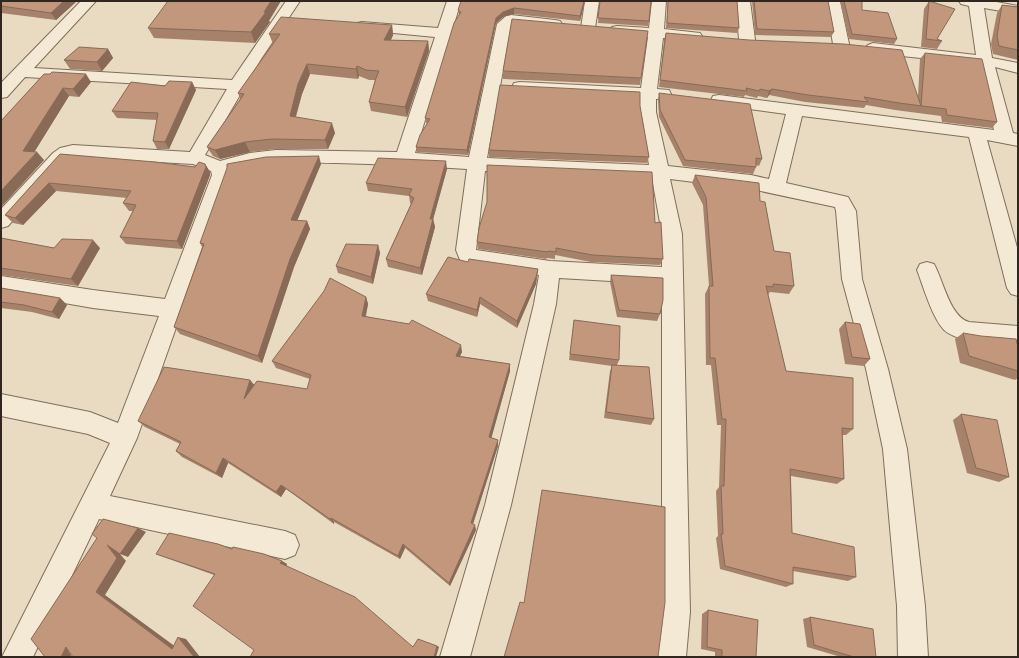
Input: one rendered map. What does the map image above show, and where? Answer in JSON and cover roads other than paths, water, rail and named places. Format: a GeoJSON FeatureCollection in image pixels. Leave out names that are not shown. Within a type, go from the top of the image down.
{"type":"FeatureCollection","features":[{"type":"Feature","properties":{"kind":"street"},"geometry":{"type":"LineString","coordinates":[[1,93],[89,1]]}},
{"type":"Feature","properties":{"kind":"street"},"geometry":{"type":"LineString","coordinates":[[195,158],[236,85],[287,20],[292,1]]}},
{"type":"Feature","properties":{"kind":"street"},"geometry":{"type":"LineString","coordinates":[[404,158],[454,1]]}},
{"type":"Feature","properties":{"kind":"street"},"geometry":{"type":"LineString","coordinates":[[576,26],[592,1]]}},
{"type":"Feature","properties":{"kind":"street"},"geometry":{"type":"LineString","coordinates":[[659,1],[652,71],[648,92],[648,112],[672,234],[676,612],[671,657]]}},
{"type":"Feature","properties":{"kind":"street"},"geometry":{"type":"LineString","coordinates":[[743,1],[747,40]]}},
{"type":"Feature","properties":{"kind":"street"},"geometry":{"type":"LineString","coordinates":[[833,1],[851,45]]}},
{"type":"Feature","properties":{"kind":"street"},"geometry":{"type":"LineString","coordinates":[[702,98],[976,132],[1012,138],[985,61],[971,2],[1018,10]]}},
{"type":"Feature","properties":{"kind":"street"},"geometry":{"type":"LineString","coordinates":[[673,276],[550,269],[471,257],[467,254],[466,250],[477,164],[504,24],[508,20],[511,19],[709,37]]}},
{"type":"Feature","properties":{"kind":"street"},"geometry":{"type":"LineString","coordinates":[[350,25],[444,33]]}},
{"type":"Feature","properties":{"kind":"street"},"geometry":{"type":"LineString","coordinates":[[732,39],[763,41]]}},
{"type":"Feature","properties":{"kind":"street"},"geometry":{"type":"LineString","coordinates":[[825,44],[851,45],[946,55],[1018,68]]}},
{"type":"Feature","properties":{"kind":"street"},"geometry":{"type":"LineString","coordinates":[[21,72],[236,85]]}},
{"type":"Feature","properties":{"kind":"street"},"geometry":{"type":"LineString","coordinates":[[492,86],[648,92],[679,96]]}},
{"type":"Feature","properties":{"kind":"street"},"geometry":{"type":"LineString","coordinates":[[776,188],[795,110]]}},
{"type":"Feature","properties":{"kind":"street"},"geometry":{"type":"LineString","coordinates":[[976,132],[1018,288]]}},
{"type":"Feature","properties":{"kind":"street"},"geometry":{"type":"LineString","coordinates":[[1,221],[59,157],[66,152],[73,151],[195,158],[220,167],[250,159],[276,156],[404,158],[477,164],[661,172],[751,182],[841,202],[844,206],[852,279],[877,369],[895,449],[911,606],[913,657]]}},
{"type":"Feature","properties":{"kind":"street"},"geometry":{"type":"LineString","coordinates":[[17,657],[125,438],[221,176],[220,167]]}},
{"type":"Feature","properties":{"kind":"street"},"geometry":{"type":"LineString","coordinates":[[455,657],[498,505],[545,304],[550,269]]}},
{"type":"Feature","properties":{"kind":"street"},"geometry":{"type":"LineString","coordinates":[[927,270],[947,318],[955,327],[968,331],[1018,335]]}},
{"type":"Feature","properties":{"kind":"street"},"geometry":{"type":"LineString","coordinates":[[1,284],[94,299],[173,309]]}},
{"type":"Feature","properties":{"kind":"street"},"geometry":{"type":"LineString","coordinates":[[1,405],[90,423],[125,438]]}},
{"type":"Feature","properties":{"kind":"street"},"geometry":{"type":"LineString","coordinates":[[92,505],[285,545]]}}]}
